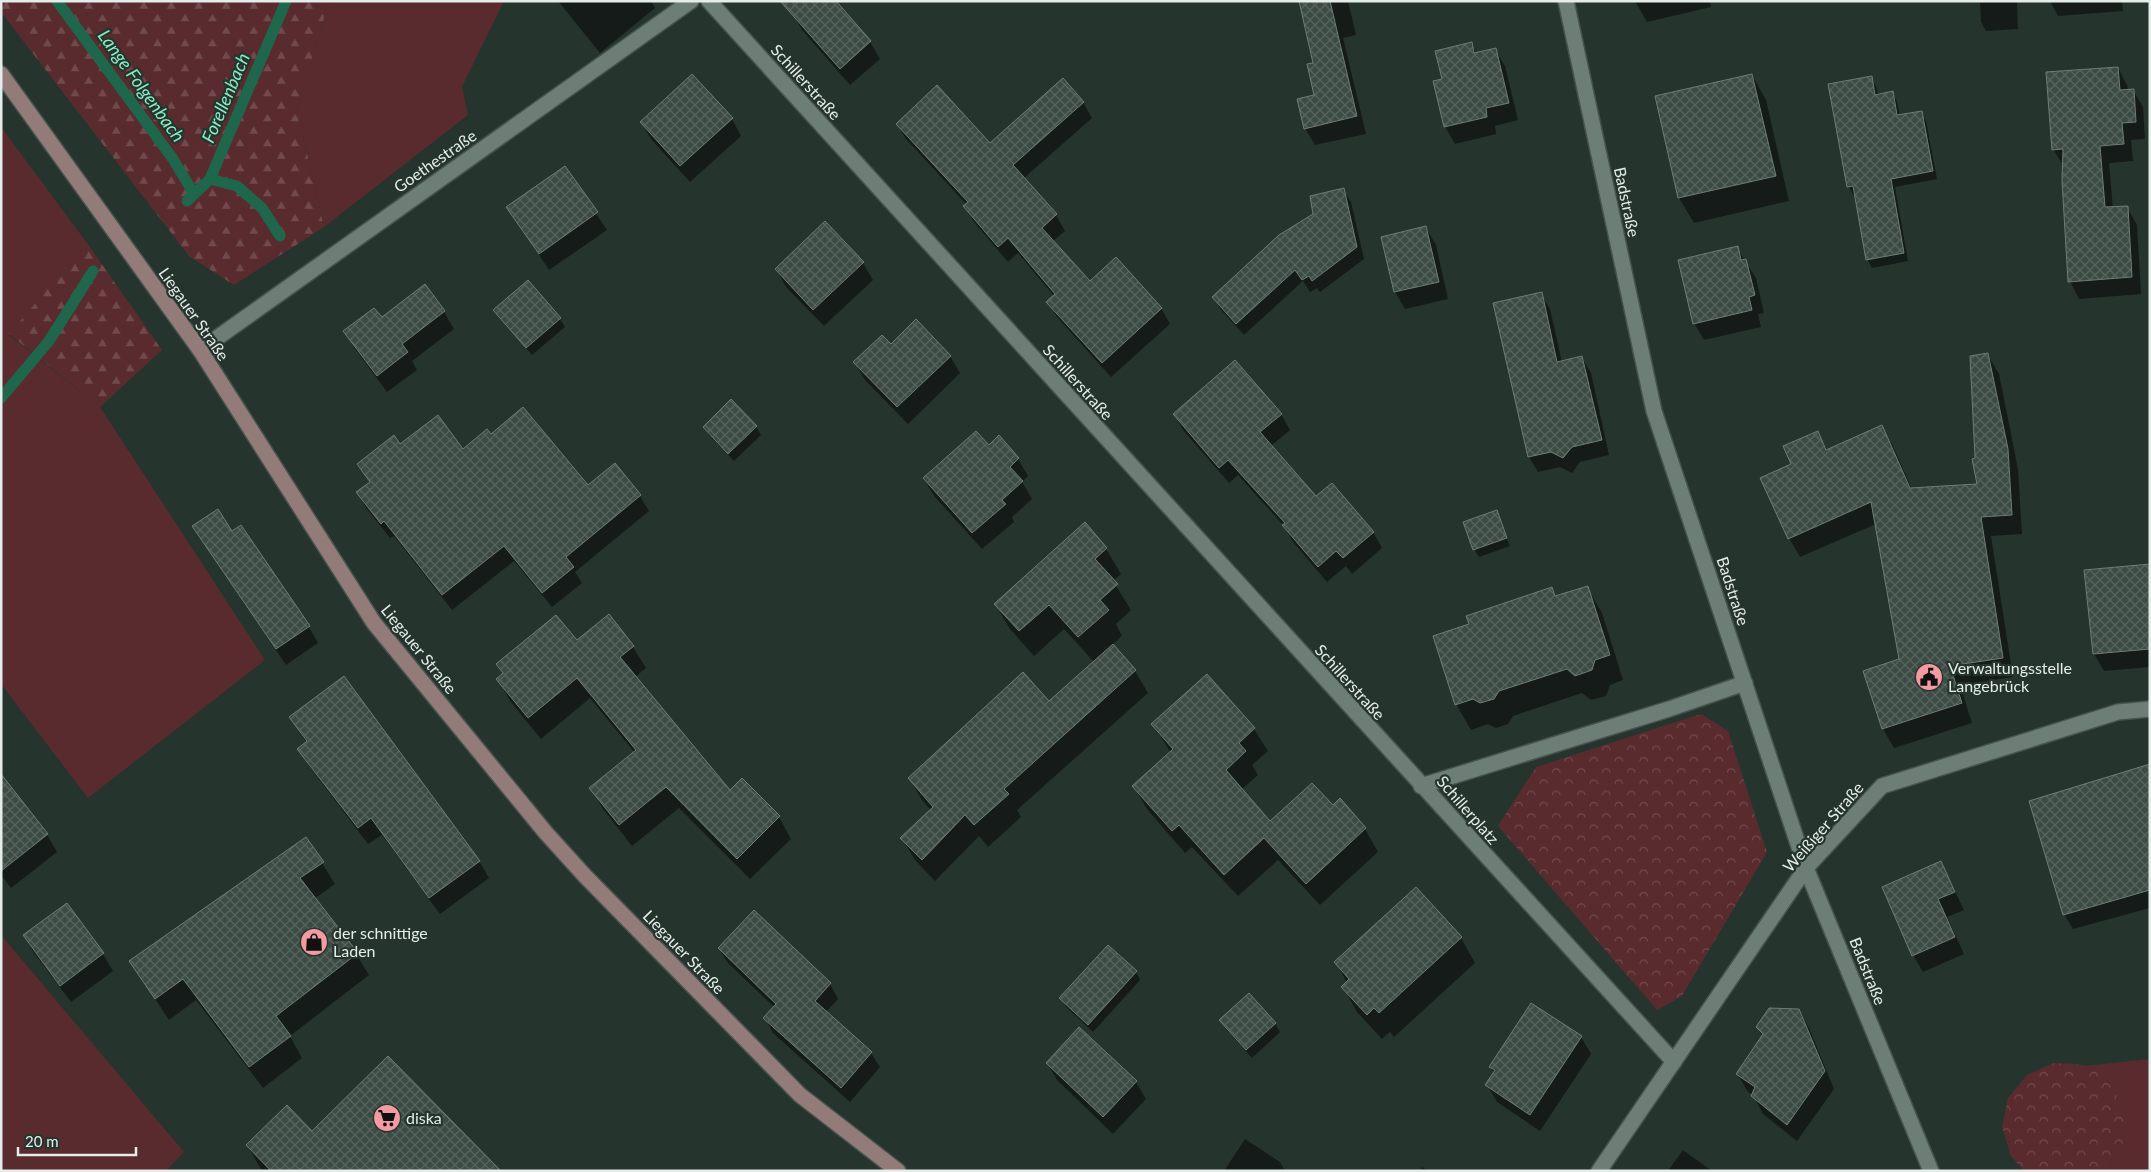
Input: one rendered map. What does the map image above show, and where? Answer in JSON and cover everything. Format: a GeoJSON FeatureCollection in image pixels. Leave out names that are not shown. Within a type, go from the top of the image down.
{"type":"FeatureCollection","features":[{"type":"Feature","properties":{"kind":"main road","name":"Liegauer Straße"},"geometry":{"type":"LineString","coordinates":[[1,74],[200,350],[374,623],[546,833],[585,876],[800,1095],[898,1171]]}},
{"type":"Feature","properties":{"kind":"street","name":"Goethestraße"},"geometry":{"type":"LineString","coordinates":[[200,350],[691,1]]}},
{"type":"Feature","properties":{"kind":"street","name":"Schillerstraße"},"geometry":{"type":"LineString","coordinates":[[709,1],[1421,786]]}},
{"type":"Feature","properties":{"kind":"street","name":"Badstraße"},"geometry":{"type":"LineString","coordinates":[[1566,1],[1654,411],[1806,868],[1932,1171]]}},
{"type":"Feature","properties":{"kind":"street","name":"Schillerplatz"},"geometry":{"type":"LineString","coordinates":[[1674,1062],[1421,786],[1670,709],[1745,683]]}},
{"type":"Feature","properties":{"kind":"street","name":"Weißiger Straße"},"geometry":{"type":"LineString","coordinates":[[1599,1171],[1806,868],[1882,786],[2118,712],[2150,709]]}},
{"type":"Feature","properties":{"kind":"green space"},"geometry":{"type":"Polygon","coordinates":[[[1,1],[329,1],[297,109],[324,227],[234,285],[189,256],[1,12],[1,1]]]}},
{"type":"Feature","properties":{"kind":"green space"},"geometry":{"type":"Polygon","coordinates":[[[329,1],[504,1],[462,87],[468,115],[324,227],[297,109],[329,1]]]}},
{"type":"Feature","properties":{"kind":"green space"},"geometry":{"type":"Polygon","coordinates":[[[1,127],[87,243],[9,335],[100,407],[265,660],[88,798],[1,684],[1,127]]]}},
{"type":"Feature","properties":{"kind":"green space"},"geometry":{"type":"Polygon","coordinates":[[[87,243],[162,350],[100,407],[9,334],[87,243]]]}},
{"type":"Feature","properties":{"kind":"green space"},"geometry":{"type":"Polygon","coordinates":[[[1701,714],[1728,731],[1767,852],[1682,996],[1657,1010],[1498,826],[1536,767],[1701,714]]]}},
{"type":"Feature","properties":{"kind":"green space"},"geometry":{"type":"Polygon","coordinates":[[[1,935],[184,1152],[166,1171],[1,1171],[1,935]]]}},
{"type":"Feature","properties":{"kind":"green space"},"geometry":{"type":"Polygon","coordinates":[[[2150,1059],[2150,1171],[2105,1171],[2113,1164],[2109,1082],[2084,1066],[2150,1059]]]}},
{"type":"Feature","properties":{"kind":"green space"},"geometry":{"type":"Polygon","coordinates":[[[2054,1063],[2085,1066],[2099,1074],[2111,1086],[2119,1099],[2124,1114],[2126,1130],[2123,1145],[2116,1159],[2105,1171],[2024,1171],[2011,1156],[2002,1127],[2008,1098],[2027,1075],[2054,1063]]]}},
{"type":"Feature","properties":{"kind":"building"},"geometry":{"type":"Polygon","coordinates":[[[780,1],[836,1],[871,41],[840,69],[780,1]]]}},
{"type":"Feature","properties":{"kind":"building"},"geometry":{"type":"Polygon","coordinates":[[[1299,1],[1330,1],[1357,116],[1304,129],[1297,99],[1314,95],[1307,64],[1313,63],[1299,1]]]}},
{"type":"Feature","properties":{"kind":"building"},"geometry":{"type":"Polygon","coordinates":[[[1472,42],[1474,53],[1496,48],[1509,103],[1486,108],[1487,117],[1444,127],[1433,81],[1442,79],[1435,51],[1472,42]]]}},
{"type":"Feature","properties":{"kind":"building"},"geometry":{"type":"Polygon","coordinates":[[[2118,67],[2120,90],[2134,89],[2136,122],[2122,123],[2124,144],[2100,146],[2105,207],[2128,206],[2132,277],[2068,282],[2062,180],[2063,149],[2052,150],[2046,72],[2118,67]]]}},
{"type":"Feature","properties":{"kind":"building"},"geometry":{"type":"Polygon","coordinates":[[[692,74],[733,118],[680,166],[640,122],[692,74]]]}},
{"type":"Feature","properties":{"kind":"building"},"geometry":{"type":"Polygon","coordinates":[[[1752,74],[1776,176],[1678,198],[1655,96],[1752,74]]]}},
{"type":"Feature","properties":{"kind":"building"},"geometry":{"type":"Polygon","coordinates":[[[1872,76],[1875,95],[1893,91],[1897,115],[1922,111],[1933,171],[1891,179],[1904,253],[1866,260],[1853,186],[1847,187],[1828,84],[1872,76]]]}},
{"type":"Feature","properties":{"kind":"building"},"geometry":{"type":"Polygon","coordinates":[[[1063,78],[1084,102],[1013,165],[1057,214],[1042,228],[1090,281],[1116,257],[1162,308],[1102,363],[1046,302],[1055,294],[1008,238],[998,247],[963,206],[968,202],[896,124],[937,85],[990,143],[1063,78]]]}},
{"type":"Feature","properties":{"kind":"building"},"geometry":{"type":"Polygon","coordinates":[[[565,166],[598,212],[539,254],[506,207],[565,166]]]}},
{"type":"Feature","properties":{"kind":"building"},"geometry":{"type":"Polygon","coordinates":[[[1344,188],[1357,247],[1312,281],[1309,276],[1302,280],[1295,270],[1236,324],[1212,297],[1279,235],[1313,214],[1310,196],[1344,188]]]}},
{"type":"Feature","properties":{"kind":"building"},"geometry":{"type":"Polygon","coordinates":[[[825,221],[864,262],[813,310],[775,269],[825,221]]]}},
{"type":"Feature","properties":{"kind":"building"},"geometry":{"type":"Polygon","coordinates":[[[1426,226],[1439,282],[1394,292],[1381,237],[1426,226]]]}},
{"type":"Feature","properties":{"kind":"building"},"geometry":{"type":"Polygon","coordinates":[[[1738,246],[1741,260],[1746,259],[1755,295],[1749,297],[1752,310],[1693,324],[1678,260],[1738,246]]]}},
{"type":"Feature","properties":{"kind":"building"},"geometry":{"type":"Polygon","coordinates":[[[528,280],[561,318],[526,348],[493,310],[528,280]]]}},
{"type":"Feature","properties":{"kind":"building"},"geometry":{"type":"Polygon","coordinates":[[[425,284],[445,311],[402,344],[408,352],[377,376],[343,331],[374,308],[382,317],[425,284]]]}},
{"type":"Feature","properties":{"kind":"building"},"geometry":{"type":"Polygon","coordinates":[[[1542,292],[1557,362],[1582,356],[1602,440],[1572,447],[1563,458],[1551,452],[1528,457],[1493,303],[1542,292]]]}},
{"type":"Feature","properties":{"kind":"building"},"geometry":{"type":"Polygon","coordinates":[[[916,319],[951,356],[897,407],[853,362],[882,335],[891,344],[916,319]]]}},
{"type":"Feature","properties":{"kind":"building"},"geometry":{"type":"Polygon","coordinates":[[[1988,353],[2008,449],[2012,515],[1981,517],[2003,658],[1950,666],[1962,703],[1882,729],[1863,671],[1899,659],[1871,502],[1788,539],[1760,478],[1791,464],[1783,446],[1818,431],[1826,450],[1882,425],[1910,488],[1977,484],[1972,459],[1975,458],[1970,356],[1988,353]]]}},
{"type":"Feature","properties":{"kind":"building"},"geometry":{"type":"Polygon","coordinates":[[[1235,360],[1282,414],[1260,432],[1316,496],[1332,483],[1374,532],[1343,558],[1336,551],[1318,567],[1282,525],[1285,523],[1228,460],[1219,468],[1173,414],[1235,360]]]}},
{"type":"Feature","properties":{"kind":"building"},"geometry":{"type":"Polygon","coordinates":[[[731,399],[757,426],[728,454],[703,427],[731,399]]]}},
{"type":"Feature","properties":{"kind":"building"},"geometry":{"type":"Polygon","coordinates":[[[523,407],[588,485],[615,463],[641,495],[566,557],[574,567],[542,593],[504,546],[442,595],[384,521],[381,524],[356,492],[370,482],[357,464],[394,435],[400,444],[438,415],[463,449],[487,429],[491,434],[523,407]]]}},
{"type":"Feature","properties":{"kind":"building"},"geometry":{"type":"Polygon","coordinates":[[[976,431],[989,445],[999,435],[1019,458],[1010,467],[1023,481],[1002,500],[1006,504],[972,533],[923,478],[976,431]]]}},
{"type":"Feature","properties":{"kind":"building"},"geometry":{"type":"Polygon","coordinates":[[[218,509],[232,531],[241,525],[310,626],[276,649],[192,526],[218,509]]]}},
{"type":"Feature","properties":{"kind":"building"},"geometry":{"type":"Polygon","coordinates":[[[1497,510],[1507,538],[1473,550],[1463,522],[1497,510]]]}},
{"type":"Feature","properties":{"kind":"building"},"geometry":{"type":"Polygon","coordinates":[[[1085,522],[1107,548],[1095,559],[1118,584],[1100,600],[1109,610],[1078,637],[1049,605],[1019,631],[994,604],[1085,522]]]}},
{"type":"Feature","properties":{"kind":"building"},"geometry":{"type":"Polygon","coordinates":[[[2150,564],[2150,649],[2093,654],[2084,570],[2150,564]]]}},
{"type":"Feature","properties":{"kind":"building"},"geometry":{"type":"Polygon","coordinates":[[[1588,586],[1610,655],[1595,660],[1592,670],[1575,676],[1567,669],[1499,691],[1494,699],[1480,703],[1473,699],[1455,705],[1433,636],[1469,624],[1466,616],[1552,587],[1555,596],[1588,586]]]}},
{"type":"Feature","properties":{"kind":"building"},"geometry":{"type":"Polygon","coordinates":[[[609,614],[634,646],[620,657],[730,790],[742,778],[780,816],[737,859],[666,787],[619,825],[589,788],[636,750],[577,678],[528,718],[496,679],[503,673],[496,664],[556,615],[577,640],[609,614]]]}},
{"type":"Feature","properties":{"kind":"building"},"geometry":{"type":"Polygon","coordinates":[[[1113,644],[1136,670],[1004,789],[1009,794],[974,825],[965,815],[922,860],[900,838],[933,807],[908,778],[1023,672],[1049,701],[1113,644]]]}},
{"type":"Feature","properties":{"kind":"building"},"geometry":{"type":"Polygon","coordinates":[[[1207,674],[1255,728],[1239,743],[1246,751],[1226,770],[1270,821],[1312,783],[1333,805],[1340,798],[1366,828],[1306,884],[1264,838],[1224,875],[1179,825],[1172,831],[1132,786],[1173,749],[1151,724],[1207,674]]]}},
{"type":"Feature","properties":{"kind":"building"},"geometry":{"type":"Polygon","coordinates":[[[344,676],[480,861],[429,898],[371,818],[358,828],[297,749],[307,741],[289,717],[344,676]]]}},
{"type":"Feature","properties":{"kind":"building"},"geometry":{"type":"Polygon","coordinates":[[[2150,764],[2150,890],[2063,915],[2029,801],[2150,764]]]}},
{"type":"Feature","properties":{"kind":"building"},"geometry":{"type":"Polygon","coordinates":[[[1,774],[48,834],[1,871],[1,774]]]}},
{"type":"Feature","properties":{"kind":"building"},"geometry":{"type":"Polygon","coordinates":[[[306,837],[324,862],[300,878],[358,953],[276,1016],[291,1036],[249,1067],[183,979],[155,999],[129,961],[306,837]]]}},
{"type":"Feature","properties":{"kind":"building"},"geometry":{"type":"Polygon","coordinates":[[[1941,861],[1955,892],[1938,899],[1955,937],[1912,956],[1882,887],[1941,861]]]}},
{"type":"Feature","properties":{"kind":"building"},"geometry":{"type":"Polygon","coordinates":[[[1416,887],[1462,937],[1379,1013],[1374,1008],[1367,1015],[1341,987],[1349,979],[1334,962],[1416,887]]]}},
{"type":"Feature","properties":{"kind":"building"},"geometry":{"type":"Polygon","coordinates":[[[67,903],[104,953],[60,986],[23,935],[67,903]]]}},
{"type":"Feature","properties":{"kind":"building"},"geometry":{"type":"Polygon","coordinates":[[[754,910],[831,983],[815,1001],[872,1052],[841,1088],[763,1018],[776,1004],[718,948],[754,910]]]}},
{"type":"Feature","properties":{"kind":"building"},"geometry":{"type":"Polygon","coordinates":[[[1108,945],[1137,971],[1088,1025],[1059,998],[1108,945]]]}},
{"type":"Feature","properties":{"kind":"building"},"geometry":{"type":"Polygon","coordinates":[[[1249,993],[1276,1023],[1246,1050],[1219,1020],[1249,993]]]}},
{"type":"Feature","properties":{"kind":"building"},"geometry":{"type":"Polygon","coordinates":[[[1531,1003],[1582,1036],[1530,1115],[1485,1085],[1495,1070],[1489,1067],[1531,1003]]]}},
{"type":"Feature","properties":{"kind":"building"},"geometry":{"type":"Polygon","coordinates":[[[1769,1008],[1799,1009],[1825,1071],[1787,1125],[1751,1096],[1755,1087],[1736,1074],[1763,1034],[1756,1027],[1769,1008]]]}},
{"type":"Feature","properties":{"kind":"building"},"geometry":{"type":"Polygon","coordinates":[[[1079,1027],[1137,1081],[1103,1117],[1046,1063],[1079,1027]]]}},
{"type":"Feature","properties":{"kind":"building","name":"diska"},"geometry":{"type":"Polygon","coordinates":[[[388,1056],[501,1171],[271,1171],[246,1145],[287,1105],[312,1131],[388,1056]]]}},
{"type":"Feature","properties":{"kind":"waterway","name":"Lange Folgenbach"},"geometry":{"type":"LineString","coordinates":[[57,1],[173,159],[194,194]]}},
{"type":"Feature","properties":{"kind":"waterway","name":"Forellenbach"},"geometry":{"type":"LineString","coordinates":[[187,201],[210,179],[286,1]]}},
{"type":"Feature","properties":{"kind":"waterway"},"geometry":{"type":"LineString","coordinates":[[210,179],[237,186],[262,208],[280,236]]}},
{"type":"Feature","properties":{"kind":"waterway","name":"Forellenbach"},"geometry":{"type":"LineString","coordinates":[[1,398],[49,341],[93,271]]}},
{"type":"Feature","properties":{"kind":"place","name":"Verwaltungsstelle Langebrück"},"geometry":{"type":"Point","coordinates":[1929,677]}},
{"type":"Feature","properties":{"kind":"place","name":"der schnittige Laden"},"geometry":{"type":"Point","coordinates":[314,942]}},
{"type":"Feature","properties":{"kind":"place","name":"diska"},"geometry":{"type":"Point","coordinates":[387,1118]}}]}
